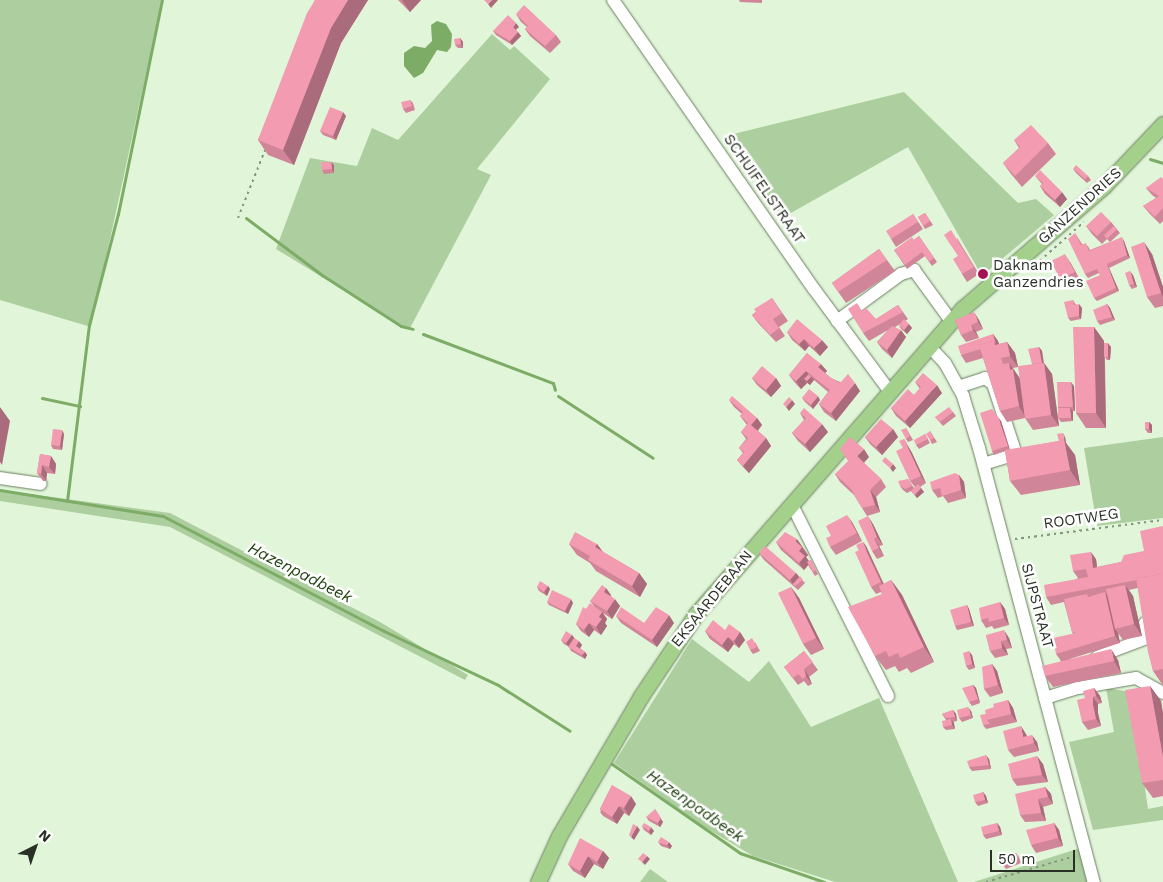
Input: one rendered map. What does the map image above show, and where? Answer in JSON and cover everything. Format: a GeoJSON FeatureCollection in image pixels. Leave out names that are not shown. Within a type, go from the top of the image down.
{"type":"FeatureCollection","features":[{"type":"Feature","properties":{"kind":"main road","name":"GANZENDRIES"},"geometry":{"type":"LineString","coordinates":[[930,347],[951,321],[1104,186],[1163,124]]}},
{"type":"Feature","properties":{"kind":"main road","name":"EKSAARDEBAAN"},"geometry":{"type":"LineString","coordinates":[[538,882],[559,836],[673,645],[696,614],[891,394],[930,347]]}},
{"type":"Feature","properties":{"kind":"street","name":"SCHUIFELSTRAAT"},"geometry":{"type":"LineString","coordinates":[[613,0],[837,321],[891,394]]}},
{"type":"Feature","properties":{"kind":"street"},"geometry":{"type":"LineString","coordinates":[[837,321],[901,274],[914,270],[951,321]]}},
{"type":"Feature","properties":{"kind":"street","name":"SIJPSTRAAT"},"geometry":{"type":"LineString","coordinates":[[930,347],[945,363],[958,386],[984,464],[1094,882]]}},
{"type":"Feature","properties":{"kind":"street"},"geometry":{"type":"LineString","coordinates":[[958,386],[985,378],[993,384],[1016,454],[984,464]]}},
{"type":"Feature","properties":{"kind":"street"},"geometry":{"type":"LineString","coordinates":[[0,478],[40,484]]}},
{"type":"Feature","properties":{"kind":"street"},"geometry":{"type":"LineString","coordinates":[[792,505],[888,696]]}},
{"type":"Feature","properties":{"kind":"street"},"geometry":{"type":"LineString","coordinates":[[1081,661],[1107,655],[1144,639],[1147,636],[1143,609]]}},
{"type":"Feature","properties":{"kind":"street"},"geometry":{"type":"LineString","coordinates":[[1038,671],[1055,667]]}},
{"type":"Feature","properties":{"kind":"street"},"geometry":{"type":"LineString","coordinates":[[1045,698],[1078,688],[1136,678],[1163,693]]}},
{"type":"Feature","properties":{"kind":"path"},"geometry":{"type":"LineString","coordinates":[[238,218],[267,144]]}},
{"type":"Feature","properties":{"kind":"path","name":"ROOTWEG"},"geometry":{"type":"LineString","coordinates":[[1003,541],[1163,520]]}},
{"type":"Feature","properties":{"kind":"path"},"geometry":{"type":"LineString","coordinates":[[986,882],[1086,853]]}},
{"type":"Feature","properties":{"kind":"shaded area"},"geometry":{"type":"Polygon","coordinates":[[[0,0],[162,0],[91,327],[0,300],[0,0]]]}},
{"type":"Feature","properties":{"kind":"shaded area"},"geometry":{"type":"Polygon","coordinates":[[[437,21],[446,24],[452,34],[451,47],[447,52],[437,50],[423,73],[414,78],[404,66],[404,53],[414,46],[425,48],[432,41],[431,25],[437,21]]]}},
{"type":"Feature","properties":{"kind":"shaded area"},"geometry":{"type":"Polygon","coordinates":[[[492,34],[510,50],[514,46],[550,79],[477,169],[491,175],[409,330],[276,249],[310,158],[357,166],[372,128],[398,140],[492,34]]]}},
{"type":"Feature","properties":{"kind":"shaded area"},"geometry":{"type":"Polygon","coordinates":[[[904,92],[1018,203],[1036,199],[1054,215],[982,276],[908,147],[782,218],[725,136],[904,92]]]}},
{"type":"Feature","properties":{"kind":"shaded area"},"geometry":{"type":"Polygon","coordinates":[[[1163,437],[1163,518],[1097,526],[1084,448],[1163,437]]]}},
{"type":"Feature","properties":{"kind":"shaded area"},"geometry":{"type":"Polygon","coordinates":[[[0,490],[170,513],[380,622],[468,675],[465,680],[170,527],[0,501],[0,490]]]}},
{"type":"Feature","properties":{"kind":"shaded area"},"geometry":{"type":"Polygon","coordinates":[[[692,639],[749,682],[769,661],[811,727],[879,698],[958,882],[835,882],[753,856],[701,825],[614,763],[692,639]]]}},
{"type":"Feature","properties":{"kind":"shaded area"},"geometry":{"type":"Polygon","coordinates":[[[1106,688],[1131,692],[1148,809],[1163,806],[1163,820],[1093,830],[1069,742],[1114,732],[1106,688]]]}},
{"type":"Feature","properties":{"kind":"shaded area"},"geometry":{"type":"Polygon","coordinates":[[[1080,848],[1089,882],[974,882],[1080,848]]]}},
{"type":"Feature","properties":{"kind":"shaded area"},"geometry":{"type":"Polygon","coordinates":[[[650,869],[668,882],[640,882],[650,869]]]}},
{"type":"Feature","properties":{"kind":"building"},"geometry":{"type":"Polygon","coordinates":[[[315,0],[348,0],[331,28],[283,150],[258,140],[307,13],[315,0]]]}},
{"type":"Feature","properties":{"kind":"building"},"geometry":{"type":"Polygon","coordinates":[[[484,0],[492,0],[488,4],[484,0]]]}},
{"type":"Feature","properties":{"kind":"building"},"geometry":{"type":"Polygon","coordinates":[[[524,5],[556,35],[545,46],[525,29],[528,26],[516,14],[524,5]]]}},
{"type":"Feature","properties":{"kind":"building"},"geometry":{"type":"Polygon","coordinates":[[[508,15],[516,23],[513,27],[518,32],[510,41],[493,31],[508,15]]]}},
{"type":"Feature","properties":{"kind":"building"},"geometry":{"type":"Polygon","coordinates":[[[460,38],[461,44],[455,45],[454,39],[460,38]]]}},
{"type":"Feature","properties":{"kind":"building"},"geometry":{"type":"Polygon","coordinates":[[[410,100],[412,106],[403,109],[401,102],[410,100]]]}},
{"type":"Feature","properties":{"kind":"building"},"geometry":{"type":"Polygon","coordinates":[[[330,107],[343,112],[333,136],[320,131],[330,107]]]}},
{"type":"Feature","properties":{"kind":"building"},"geometry":{"type":"Polygon","coordinates":[[[1031,125],[1048,143],[1015,176],[1003,163],[1020,147],[1014,140],[1031,125]]]}},
{"type":"Feature","properties":{"kind":"building"},"geometry":{"type":"Polygon","coordinates":[[[321,162],[331,162],[332,169],[322,170],[321,162]]]}},
{"type":"Feature","properties":{"kind":"building"},"geometry":{"type":"Polygon","coordinates":[[[1076,165],[1088,176],[1085,179],[1073,169],[1076,165]]]}},
{"type":"Feature","properties":{"kind":"building"},"geometry":{"type":"Polygon","coordinates":[[[1040,170],[1062,192],[1055,200],[1040,186],[1043,183],[1035,176],[1040,170]]]}},
{"type":"Feature","properties":{"kind":"building"},"geometry":{"type":"Polygon","coordinates":[[[1161,177],[1163,179],[1163,208],[1155,217],[1143,206],[1159,196],[1146,188],[1161,177]]]}},
{"type":"Feature","properties":{"kind":"building"},"geometry":{"type":"Polygon","coordinates":[[[1101,212],[1111,222],[1097,236],[1086,226],[1101,212]]]}},
{"type":"Feature","properties":{"kind":"building"},"geometry":{"type":"Polygon","coordinates":[[[925,213],[930,221],[923,226],[918,217],[925,213]]]}},
{"type":"Feature","properties":{"kind":"building"},"geometry":{"type":"Polygon","coordinates":[[[913,214],[918,222],[891,239],[886,231],[913,214]]]}},
{"type":"Feature","properties":{"kind":"building"},"geometry":{"type":"Polygon","coordinates":[[[1114,226],[1117,229],[1107,239],[1104,235],[1114,226]]]}},
{"type":"Feature","properties":{"kind":"building"},"geometry":{"type":"Polygon","coordinates":[[[951,230],[974,267],[962,274],[953,259],[958,256],[944,235],[951,230]]]}},
{"type":"Feature","properties":{"kind":"building"},"geometry":{"type":"Polygon","coordinates":[[[1075,233],[1081,245],[1086,243],[1089,251],[1122,237],[1127,255],[1107,264],[1116,288],[1094,298],[1086,281],[1100,275],[1097,269],[1085,274],[1068,239],[1075,233]]]}},
{"type":"Feature","properties":{"kind":"building"},"geometry":{"type":"Polygon","coordinates":[[[919,236],[934,258],[929,262],[922,252],[905,265],[894,250],[912,237],[914,240],[919,236]]]}},
{"type":"Feature","properties":{"kind":"building"},"geometry":{"type":"Polygon","coordinates":[[[1144,242],[1161,293],[1147,297],[1131,247],[1144,242]]]}},
{"type":"Feature","properties":{"kind":"building"},"geometry":{"type":"Polygon","coordinates":[[[879,249],[887,260],[838,292],[832,283],[879,249]]]}},
{"type":"Feature","properties":{"kind":"building"},"geometry":{"type":"Polygon","coordinates":[[[1065,254],[1075,272],[1060,279],[1051,261],[1065,254]]]}},
{"type":"Feature","properties":{"kind":"building"},"geometry":{"type":"Polygon","coordinates":[[[1130,271],[1134,284],[1129,285],[1125,273],[1130,271]]]}},
{"type":"Feature","properties":{"kind":"building"},"geometry":{"type":"Polygon","coordinates":[[[772,298],[782,313],[773,319],[779,328],[770,335],[752,315],[756,312],[754,309],[772,298]]]}},
{"type":"Feature","properties":{"kind":"building"},"geometry":{"type":"Polygon","coordinates":[[[1073,300],[1074,305],[1079,304],[1079,316],[1068,318],[1064,302],[1073,300]]]}},
{"type":"Feature","properties":{"kind":"building"},"geometry":{"type":"Polygon","coordinates":[[[857,303],[862,311],[866,308],[876,319],[898,305],[903,312],[863,333],[848,309],[857,303]]]}},
{"type":"Feature","properties":{"kind":"building"},"geometry":{"type":"Polygon","coordinates":[[[1107,304],[1112,317],[1097,321],[1093,310],[1107,304]]]}},
{"type":"Feature","properties":{"kind":"building"},"geometry":{"type":"Polygon","coordinates":[[[974,312],[978,322],[971,325],[973,330],[961,335],[955,320],[974,312]]]}},
{"type":"Feature","properties":{"kind":"building"},"geometry":{"type":"Polygon","coordinates":[[[797,319],[822,340],[814,348],[804,339],[799,344],[787,332],[797,319]]]}},
{"type":"Feature","properties":{"kind":"building"},"geometry":{"type":"Polygon","coordinates":[[[904,319],[909,324],[904,330],[899,325],[904,319]]]}},
{"type":"Feature","properties":{"kind":"building"},"geometry":{"type":"Polygon","coordinates":[[[892,326],[901,330],[887,350],[877,342],[892,326]]]}},
{"type":"Feature","properties":{"kind":"building"},"geometry":{"type":"Polygon","coordinates":[[[1073,327],[1094,327],[1096,413],[1076,413],[1073,327]]]}},
{"type":"Feature","properties":{"kind":"building"},"geometry":{"type":"Polygon","coordinates":[[[993,334],[996,344],[994,341],[979,345],[981,349],[961,355],[958,346],[993,334]]]}},
{"type":"Feature","properties":{"kind":"building"},"geometry":{"type":"Polygon","coordinates":[[[994,341],[995,345],[1007,342],[1010,356],[1001,358],[1003,364],[1009,363],[1010,370],[1013,369],[1019,406],[1000,411],[979,345],[994,341]]]}},
{"type":"Feature","properties":{"kind":"building"},"geometry":{"type":"Polygon","coordinates":[[[1104,343],[1108,343],[1108,357],[1104,357],[1104,343]]]}},
{"type":"Feature","properties":{"kind":"building"},"geometry":{"type":"Polygon","coordinates":[[[1039,347],[1042,363],[1032,364],[1028,349],[1039,347]]]}},
{"type":"Feature","properties":{"kind":"building"},"geometry":{"type":"Polygon","coordinates":[[[807,353],[821,364],[818,367],[831,378],[840,383],[848,374],[855,383],[831,413],[819,404],[830,390],[806,371],[796,381],[789,375],[807,353]]]}},
{"type":"Feature","properties":{"kind":"building"},"geometry":{"type":"Polygon","coordinates":[[[1044,363],[1051,415],[1025,419],[1018,366],[1044,363]]]}},
{"type":"Feature","properties":{"kind":"building"},"geometry":{"type":"Polygon","coordinates":[[[762,366],[776,378],[766,390],[752,378],[762,366]]]}},
{"type":"Feature","properties":{"kind":"building"},"geometry":{"type":"Polygon","coordinates":[[[923,373],[937,385],[905,421],[891,408],[908,389],[914,395],[921,387],[915,382],[923,373]]]}},
{"type":"Feature","properties":{"kind":"building"},"geometry":{"type":"Polygon","coordinates":[[[809,374],[811,377],[807,381],[804,379],[809,374]]]}},
{"type":"Feature","properties":{"kind":"building"},"geometry":{"type":"Polygon","coordinates":[[[1057,382],[1071,382],[1073,407],[1058,407],[1057,382]]]}},
{"type":"Feature","properties":{"kind":"building"},"geometry":{"type":"Polygon","coordinates":[[[809,389],[818,396],[811,405],[802,398],[809,389]]]}},
{"type":"Feature","properties":{"kind":"building"},"geometry":{"type":"Polygon","coordinates":[[[732,396],[757,418],[751,425],[766,438],[743,466],[737,460],[744,452],[739,448],[748,438],[741,432],[748,423],[740,416],[743,412],[729,400],[732,396]]]}},
{"type":"Feature","properties":{"kind":"building"},"geometry":{"type":"Polygon","coordinates":[[[789,397],[792,400],[786,407],[783,404],[789,397]]]}},
{"type":"Feature","properties":{"kind":"building"},"geometry":{"type":"Polygon","coordinates":[[[949,407],[953,412],[940,422],[935,417],[949,407]]]}},
{"type":"Feature","properties":{"kind":"building"},"geometry":{"type":"Polygon","coordinates":[[[804,408],[822,424],[805,444],[792,433],[806,418],[800,413],[804,408]]]}},
{"type":"Feature","properties":{"kind":"building"},"geometry":{"type":"Polygon","coordinates":[[[1058,408],[1070,408],[1071,418],[1058,418],[1058,408]]]}},
{"type":"Feature","properties":{"kind":"building"},"geometry":{"type":"Polygon","coordinates":[[[992,409],[998,417],[1008,446],[992,451],[980,413],[992,409]]]}},
{"type":"Feature","properties":{"kind":"building"},"geometry":{"type":"Polygon","coordinates":[[[881,419],[893,429],[876,447],[865,437],[881,419]]]}},
{"type":"Feature","properties":{"kind":"building"},"geometry":{"type":"Polygon","coordinates":[[[1145,422],[1149,422],[1149,429],[1145,429],[1145,422]]]}},
{"type":"Feature","properties":{"kind":"building"},"geometry":{"type":"Polygon","coordinates":[[[906,428],[910,436],[906,439],[901,430],[906,428]]]}},
{"type":"Feature","properties":{"kind":"building"},"geometry":{"type":"Polygon","coordinates":[[[53,429],[62,430],[60,446],[51,445],[53,429]]]}},
{"type":"Feature","properties":{"kind":"building"},"geometry":{"type":"Polygon","coordinates":[[[930,431],[934,438],[930,440],[926,434],[930,431]]]}},
{"type":"Feature","properties":{"kind":"building"},"geometry":{"type":"Polygon","coordinates":[[[1063,433],[1064,440],[1059,441],[1057,434],[1063,433]]]}},
{"type":"Feature","properties":{"kind":"building"},"geometry":{"type":"Polygon","coordinates":[[[925,434],[928,439],[916,445],[914,440],[925,434]]]}},
{"type":"Feature","properties":{"kind":"building"},"geometry":{"type":"Polygon","coordinates":[[[850,437],[864,449],[857,456],[881,479],[870,490],[875,505],[862,508],[851,489],[835,474],[848,461],[840,449],[850,437]]]}},
{"type":"Feature","properties":{"kind":"building"},"geometry":{"type":"Polygon","coordinates":[[[904,439],[909,448],[907,446],[903,448],[899,441],[904,439]]]}},
{"type":"Feature","properties":{"kind":"building"},"geometry":{"type":"Polygon","coordinates":[[[1064,440],[1070,470],[1010,481],[1005,450],[1064,440]]]}},
{"type":"Feature","properties":{"kind":"building"},"geometry":{"type":"Polygon","coordinates":[[[907,446],[921,476],[910,481],[896,451],[907,446]]]}},
{"type":"Feature","properties":{"kind":"building"},"geometry":{"type":"Polygon","coordinates":[[[40,454],[51,456],[49,467],[42,465],[41,474],[37,473],[40,454]]]}},
{"type":"Feature","properties":{"kind":"building"},"geometry":{"type":"Polygon","coordinates":[[[885,457],[893,464],[890,468],[882,461],[885,457]]]}},
{"type":"Feature","properties":{"kind":"building"},"geometry":{"type":"Polygon","coordinates":[[[955,473],[959,475],[961,490],[942,496],[940,488],[932,490],[930,482],[955,473]]]}},
{"type":"Feature","properties":{"kind":"building"},"geometry":{"type":"Polygon","coordinates":[[[908,479],[912,486],[905,489],[900,486],[898,481],[908,479]]]}},
{"type":"Feature","properties":{"kind":"building"},"geometry":{"type":"Polygon","coordinates":[[[918,484],[921,488],[915,495],[911,491],[918,484]]]}},
{"type":"Feature","properties":{"kind":"building"},"geometry":{"type":"Polygon","coordinates":[[[847,515],[857,533],[830,547],[826,538],[831,536],[826,526],[847,515]]]}},
{"type":"Feature","properties":{"kind":"building"},"geometry":{"type":"Polygon","coordinates":[[[868,516],[877,537],[874,539],[879,548],[872,551],[858,521],[868,516]]]}},
{"type":"Feature","properties":{"kind":"building"},"geometry":{"type":"Polygon","coordinates":[[[1163,526],[1163,574],[1046,597],[1044,585],[1088,577],[1086,569],[1073,571],[1070,555],[1091,552],[1093,568],[1121,562],[1124,555],[1144,551],[1140,531],[1163,526]]]}},
{"type":"Feature","properties":{"kind":"building"},"geometry":{"type":"Polygon","coordinates":[[[575,532],[597,544],[595,547],[639,573],[632,586],[588,560],[590,556],[569,544],[575,532]]]}},
{"type":"Feature","properties":{"kind":"building"},"geometry":{"type":"Polygon","coordinates":[[[785,532],[797,539],[795,541],[802,547],[799,551],[805,556],[799,563],[776,542],[785,532]]]}},
{"type":"Feature","properties":{"kind":"building"},"geometry":{"type":"Polygon","coordinates":[[[863,542],[867,551],[865,548],[859,551],[856,545],[863,542]]]}},
{"type":"Feature","properties":{"kind":"building"},"geometry":{"type":"Polygon","coordinates":[[[765,546],[796,573],[790,580],[759,553],[765,546]]]}},
{"type":"Feature","properties":{"kind":"building"},"geometry":{"type":"Polygon","coordinates":[[[865,548],[881,582],[871,587],[855,552],[865,548]]]}},
{"type":"Feature","properties":{"kind":"building"},"geometry":{"type":"Polygon","coordinates":[[[811,560],[816,570],[813,572],[807,562],[811,560]]]}},
{"type":"Feature","properties":{"kind":"building"},"geometry":{"type":"Polygon","coordinates":[[[1163,574],[1163,669],[1153,671],[1148,652],[1136,578],[1163,574]]]}},
{"type":"Feature","properties":{"kind":"building"},"geometry":{"type":"Polygon","coordinates":[[[800,576],[803,580],[795,586],[793,584],[800,576]]]}},
{"type":"Feature","properties":{"kind":"building"},"geometry":{"type":"Polygon","coordinates":[[[891,580],[924,647],[900,658],[898,653],[889,657],[886,651],[875,656],[848,607],[882,594],[879,586],[891,580]]]}},
{"type":"Feature","properties":{"kind":"building"},"geometry":{"type":"Polygon","coordinates":[[[540,581],[548,586],[544,592],[537,587],[540,581]]]}},
{"type":"Feature","properties":{"kind":"building"},"geometry":{"type":"Polygon","coordinates":[[[602,585],[606,588],[604,592],[615,599],[607,611],[590,601],[602,585]]]}},
{"type":"Feature","properties":{"kind":"building"},"geometry":{"type":"Polygon","coordinates":[[[1125,585],[1134,624],[1115,629],[1106,589],[1125,585]]]}},
{"type":"Feature","properties":{"kind":"building"},"geometry":{"type":"Polygon","coordinates":[[[791,587],[816,638],[803,644],[778,593],[791,587]]]}},
{"type":"Feature","properties":{"kind":"building"},"geometry":{"type":"Polygon","coordinates":[[[552,590],[571,599],[565,611],[547,602],[552,590]]]}},
{"type":"Feature","properties":{"kind":"building"},"geometry":{"type":"Polygon","coordinates":[[[1105,592],[1115,636],[1056,654],[1053,638],[1076,633],[1072,632],[1064,599],[1087,594],[1088,597],[1105,592]]]}},
{"type":"Feature","properties":{"kind":"building"},"geometry":{"type":"Polygon","coordinates":[[[1000,602],[1004,618],[989,622],[988,618],[981,620],[979,608],[1000,602]]]}},
{"type":"Feature","properties":{"kind":"building"},"geometry":{"type":"Polygon","coordinates":[[[590,603],[602,612],[599,617],[602,619],[596,627],[589,623],[584,630],[576,624],[583,607],[586,609],[590,603]]]}},
{"type":"Feature","properties":{"kind":"building"},"geometry":{"type":"Polygon","coordinates":[[[967,605],[971,622],[955,626],[950,610],[967,605]]]}},
{"type":"Feature","properties":{"kind":"building"},"geometry":{"type":"Polygon","coordinates":[[[621,607],[644,623],[656,607],[669,615],[652,640],[616,616],[621,607]]]}},
{"type":"Feature","properties":{"kind":"building"},"geometry":{"type":"Polygon","coordinates":[[[713,620],[725,630],[729,624],[740,632],[734,641],[728,637],[722,645],[705,631],[713,620]]]}},
{"type":"Feature","properties":{"kind":"building"},"geometry":{"type":"Polygon","coordinates":[[[1004,630],[1007,640],[1001,641],[1002,648],[990,651],[986,635],[1004,630]]]}},
{"type":"Feature","properties":{"kind":"building"},"geometry":{"type":"Polygon","coordinates":[[[566,631],[572,635],[566,643],[561,640],[566,631]]]}},
{"type":"Feature","properties":{"kind":"building"},"geometry":{"type":"Polygon","coordinates":[[[574,638],[579,641],[576,646],[585,652],[582,655],[568,647],[574,638]]]}},
{"type":"Feature","properties":{"kind":"building"},"geometry":{"type":"Polygon","coordinates":[[[752,638],[757,647],[750,650],[746,642],[752,638]]]}},
{"type":"Feature","properties":{"kind":"building"},"geometry":{"type":"Polygon","coordinates":[[[1111,649],[1114,661],[1045,676],[1042,666],[1111,649]]]}},
{"type":"Feature","properties":{"kind":"building"},"geometry":{"type":"Polygon","coordinates":[[[804,651],[813,662],[804,669],[806,676],[803,679],[798,674],[793,678],[784,667],[804,651]]]}},
{"type":"Feature","properties":{"kind":"building"},"geometry":{"type":"Polygon","coordinates":[[[969,651],[972,664],[966,666],[963,653],[969,651]]]}},
{"type":"Feature","properties":{"kind":"building"},"geometry":{"type":"Polygon","coordinates":[[[992,664],[998,685],[984,689],[982,667],[992,664]]]}},
{"type":"Feature","properties":{"kind":"building"},"geometry":{"type":"Polygon","coordinates":[[[973,685],[978,699],[969,702],[962,688],[973,685]]]}},
{"type":"Feature","properties":{"kind":"building"},"geometry":{"type":"Polygon","coordinates":[[[1150,686],[1163,757],[1163,780],[1142,783],[1125,690],[1150,686]]]}},
{"type":"Feature","properties":{"kind":"building"},"geometry":{"type":"Polygon","coordinates":[[[1094,688],[1096,696],[1093,697],[1093,705],[1096,719],[1082,722],[1077,700],[1085,698],[1083,691],[1094,688]]]}},
{"type":"Feature","properties":{"kind":"building"},"geometry":{"type":"Polygon","coordinates":[[[1008,700],[1011,714],[987,720],[985,710],[994,707],[993,704],[1008,700]]]}},
{"type":"Feature","properties":{"kind":"building"},"geometry":{"type":"Polygon","coordinates":[[[968,707],[971,715],[959,718],[957,710],[968,707]]]}},
{"type":"Feature","properties":{"kind":"building"},"geometry":{"type":"Polygon","coordinates":[[[953,710],[955,717],[946,718],[942,714],[953,710]]]}},
{"type":"Feature","properties":{"kind":"building"},"geometry":{"type":"Polygon","coordinates":[[[986,714],[990,724],[983,725],[980,715],[986,714]]]}},
{"type":"Feature","properties":{"kind":"building"},"geometry":{"type":"Polygon","coordinates":[[[951,719],[952,725],[943,727],[942,721],[951,719]]]}},
{"type":"Feature","properties":{"kind":"building"},"geometry":{"type":"Polygon","coordinates":[[[1021,726],[1023,737],[1032,735],[1034,743],[1008,750],[1003,731],[1021,726]]]}},
{"type":"Feature","properties":{"kind":"building"},"geometry":{"type":"Polygon","coordinates":[[[986,755],[989,765],[969,767],[967,761],[986,755]]]}},
{"type":"Feature","properties":{"kind":"building"},"geometry":{"type":"Polygon","coordinates":[[[1037,756],[1042,775],[1012,779],[1008,764],[1037,756]]]}},
{"type":"Feature","properties":{"kind":"building"},"geometry":{"type":"Polygon","coordinates":[[[612,785],[631,796],[624,808],[619,806],[612,817],[600,809],[612,785]]]}},
{"type":"Feature","properties":{"kind":"building"},"geometry":{"type":"Polygon","coordinates":[[[1045,787],[1048,797],[1038,799],[1041,813],[1020,815],[1015,794],[1045,787]]]}},
{"type":"Feature","properties":{"kind":"building"},"geometry":{"type":"Polygon","coordinates":[[[983,792],[985,800],[975,802],[973,795],[983,792]]]}},
{"type":"Feature","properties":{"kind":"building"},"geometry":{"type":"Polygon","coordinates":[[[655,809],[661,818],[658,823],[646,817],[655,809]]]}},
{"type":"Feature","properties":{"kind":"building"},"geometry":{"type":"Polygon","coordinates":[[[644,823],[651,827],[649,831],[642,826],[644,823]]]}},
{"type":"Feature","properties":{"kind":"building"},"geometry":{"type":"Polygon","coordinates":[[[997,823],[999,831],[983,835],[981,827],[997,823]]]}},
{"type":"Feature","properties":{"kind":"building"},"geometry":{"type":"Polygon","coordinates":[[[1054,823],[1058,838],[1031,845],[1026,830],[1054,823]]]}},
{"type":"Feature","properties":{"kind":"building"},"geometry":{"type":"Polygon","coordinates":[[[633,824],[637,826],[631,837],[629,835],[633,824]]]}},
{"type":"Feature","properties":{"kind":"building"},"geometry":{"type":"Polygon","coordinates":[[[661,837],[669,842],[667,845],[658,842],[661,837]]]}},
{"type":"Feature","properties":{"kind":"building"},"geometry":{"type":"Polygon","coordinates":[[[580,838],[603,851],[597,862],[588,856],[580,871],[568,864],[580,838]]]}},
{"type":"Feature","properties":{"kind":"building"},"geometry":{"type":"Polygon","coordinates":[[[643,853],[647,856],[642,862],[638,859],[643,853]]]}},
{"type":"Feature","properties":{"kind":"building"},"geometry":{"type":"Polygon","coordinates":[[[1016,853],[1018,859],[1003,865],[1002,860],[1005,856],[1016,853]]]}},
{"type":"Feature","properties":{"kind":"waterway"},"geometry":{"type":"LineString","coordinates":[[67,501],[89,325],[118,214],[162,0]]}},
{"type":"Feature","properties":{"kind":"waterway"},"geometry":{"type":"LineString","coordinates":[[1150,159],[1163,163]]}},
{"type":"Feature","properties":{"kind":"waterway"},"geometry":{"type":"LineString","coordinates":[[246,218],[322,275],[401,326],[413,329]]}},
{"type":"Feature","properties":{"kind":"waterway"},"geometry":{"type":"LineString","coordinates":[[423,334],[553,383],[555,390]]}},
{"type":"Feature","properties":{"kind":"waterway"},"geometry":{"type":"LineString","coordinates":[[558,396],[653,458]]}},
{"type":"Feature","properties":{"kind":"waterway"},"geometry":{"type":"LineString","coordinates":[[42,398],[80,406]]}},
{"type":"Feature","properties":{"kind":"waterway","name":"Hazenpadbeek"},"geometry":{"type":"LineString","coordinates":[[0,490],[163,516],[384,631],[498,685],[570,731]]}},
{"type":"Feature","properties":{"kind":"waterway","name":"Hazenpadbeek"},"geometry":{"type":"LineString","coordinates":[[612,764],[740,853],[824,882]]}},
{"type":"Feature","properties":{"kind":"place","name":"Daknam Ganzendries"},"geometry":{"type":"Point","coordinates":[983,274]}}]}
